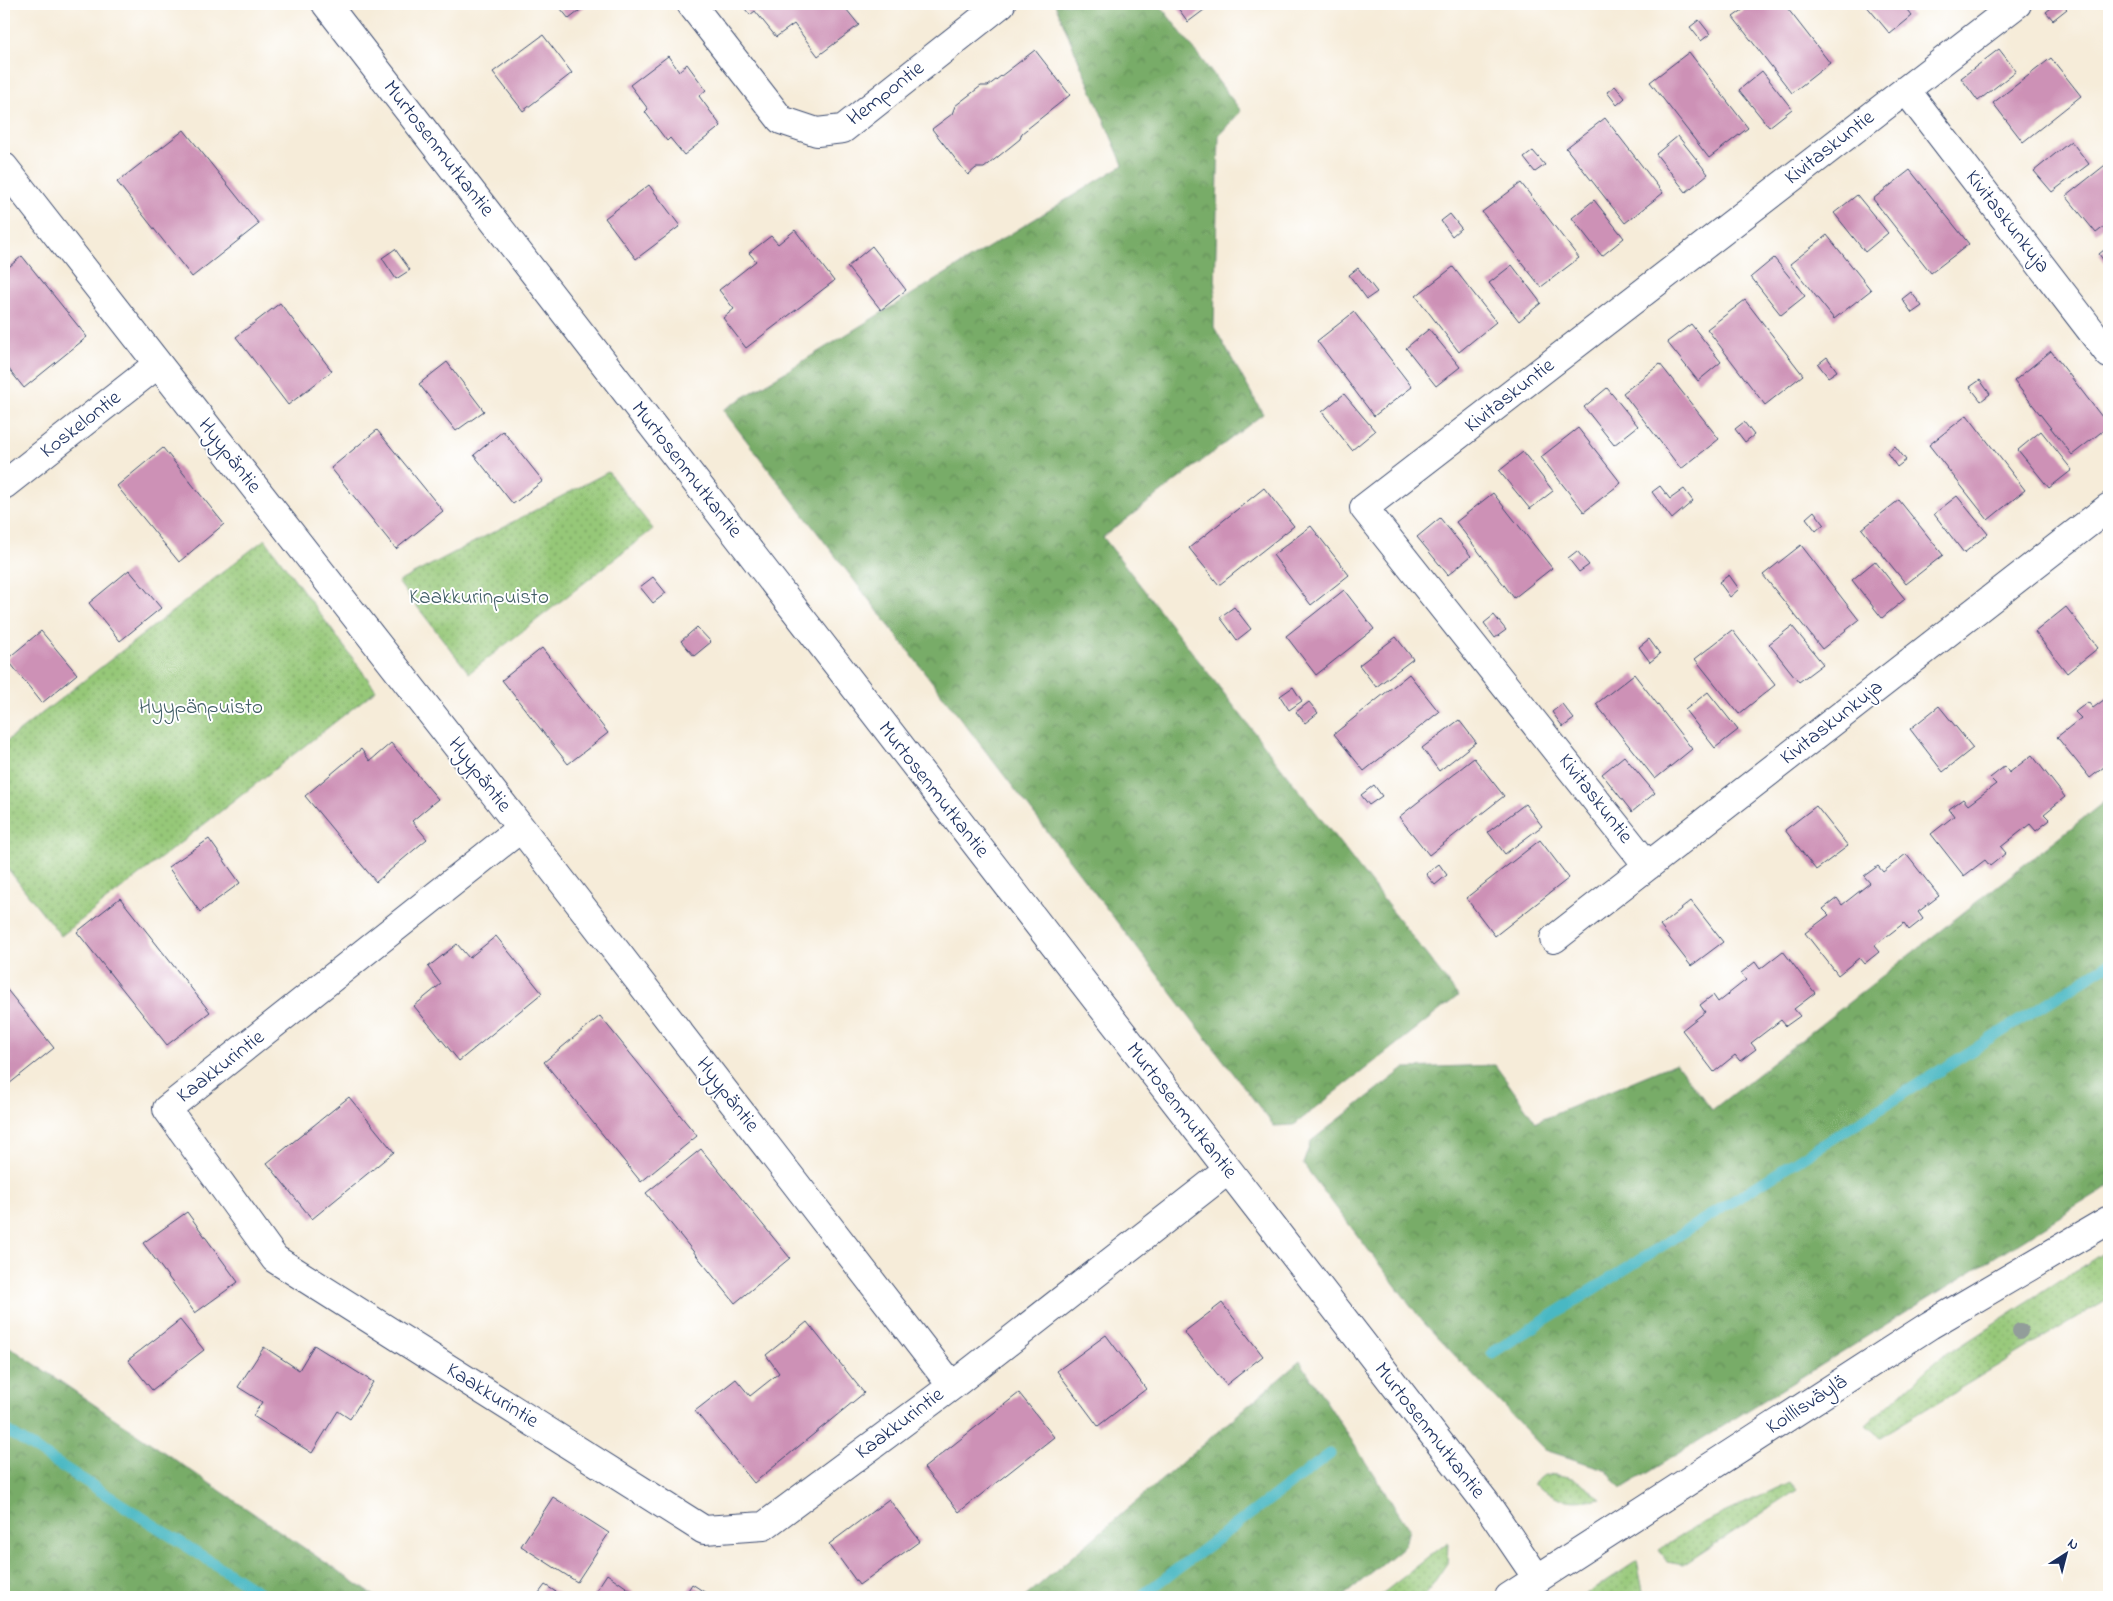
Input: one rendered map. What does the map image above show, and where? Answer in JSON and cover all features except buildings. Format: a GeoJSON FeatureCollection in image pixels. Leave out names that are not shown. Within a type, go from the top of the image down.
{"type":"FeatureCollection","features":[{"type":"Feature","properties":{"kind":"street","name":"Murtosenmutkantie"},"geometry":{"type":"LineString","coordinates":[[326,4],[1227,1171],[1486,1503],[1537,1578]]}},
{"type":"Feature","properties":{"kind":"street","name":"Hempontie"},"geometry":{"type":"LineString","coordinates":[[691,4],[781,120],[817,132],[843,129],[1000,4]]}},
{"type":"Feature","properties":{"kind":"street","name":"Kivitaskuntie"},"geometry":{"type":"LineString","coordinates":[[1648,866],[1364,508],[2017,4]]}},
{"type":"Feature","properties":{"kind":"street","name":"Kivitaskunkuja"},"geometry":{"type":"LineString","coordinates":[[1906,90],[2109,354]]}},
{"type":"Feature","properties":{"kind":"street","name":"Hyypäntie"},"geometry":{"type":"LineString","coordinates":[[4,166],[521,828],[952,1386]]}},
{"type":"Feature","properties":{"kind":"street","name":"Koskelontie"},"geometry":{"type":"LineString","coordinates":[[4,485],[158,364]]}},
{"type":"Feature","properties":{"kind":"street","name":"Kivitaskunkuja"},"geometry":{"type":"LineString","coordinates":[[1554,939],[2109,507]]}},
{"type":"Feature","properties":{"kind":"street","name":"Kaakkurintie"},"geometry":{"type":"LineString","coordinates":[[521,828],[167,1109],[275,1259],[704,1530],[764,1526],[952,1386],[1227,1171]]}},
{"type":"Feature","properties":{"kind":"street","name":"Koillisväylä"},"geometry":{"type":"LineString","coordinates":[[1509,1597],[1930,1325],[2109,1220]]}},
{"type":"Feature","properties":{"kind":"green space"},"geometry":{"type":"Polygon","coordinates":[[[1055,4],[1159,4],[1241,111],[1219,135],[1214,327],[1263,414],[1103,537],[1458,996],[1294,1125],[1274,1126],[723,410],[1123,165],[1055,4]]]}},
{"type":"Feature","properties":{"kind":"green space","name":"Kaakkurinpuisto"},"geometry":{"type":"Polygon","coordinates":[[[608,472],[653,529],[469,673],[398,582],[608,472]]]}},
{"type":"Feature","properties":{"kind":"green space","name":"Hyypänpuisto"},"geometry":{"type":"Polygon","coordinates":[[[265,539],[376,690],[61,936],[4,864],[4,743],[265,539]]]}},
{"type":"Feature","properties":{"kind":"green space"},"geometry":{"type":"Polygon","coordinates":[[[2109,798],[2109,1186],[1621,1489],[1607,1470],[1545,1450],[1424,1323],[1303,1164],[1311,1141],[1405,1068],[1495,1065],[1536,1122],[1676,1063],[1712,1110],[2109,798]]]}},
{"type":"Feature","properties":{"kind":"green space"},"geometry":{"type":"Polygon","coordinates":[[[2109,1249],[2109,1298],[1880,1437],[1866,1425],[1937,1360],[2109,1249]]]}},
{"type":"Feature","properties":{"kind":"green space"},"geometry":{"type":"Polygon","coordinates":[[[4,1343],[376,1597],[4,1597],[4,1343]]]}},
{"type":"Feature","properties":{"kind":"green space"},"geometry":{"type":"Polygon","coordinates":[[[1300,1361],[1409,1529],[1405,1545],[1342,1597],[1025,1597],[1300,1361]]]}},
{"type":"Feature","properties":{"kind":"green space"},"geometry":{"type":"Polygon","coordinates":[[[1544,1475],[1574,1480],[1601,1498],[1580,1501],[1565,1500],[1533,1484],[1544,1475]]]}},
{"type":"Feature","properties":{"kind":"green space"},"geometry":{"type":"Polygon","coordinates":[[[1790,1482],[1797,1490],[1683,1565],[1667,1562],[1659,1550],[1694,1527],[1790,1482]]]}},
{"type":"Feature","properties":{"kind":"green space"},"geometry":{"type":"Polygon","coordinates":[[[1448,1542],[1447,1563],[1424,1597],[1378,1597],[1448,1542]]]}},
{"type":"Feature","properties":{"kind":"green space"},"geometry":{"type":"Polygon","coordinates":[[[1637,1561],[1643,1591],[1634,1597],[1582,1597],[1637,1561]]]}},
{"type":"Feature","properties":{"kind":"waterway"},"geometry":{"type":"LineString","coordinates":[[1492,1353],[2109,964]]}},
{"type":"Feature","properties":{"kind":"waterway"},"geometry":{"type":"LineString","coordinates":[[4,1429],[266,1597]]}},
{"type":"Feature","properties":{"kind":"waterway"},"geometry":{"type":"LineString","coordinates":[[1140,1597],[1330,1454]]}}]}
